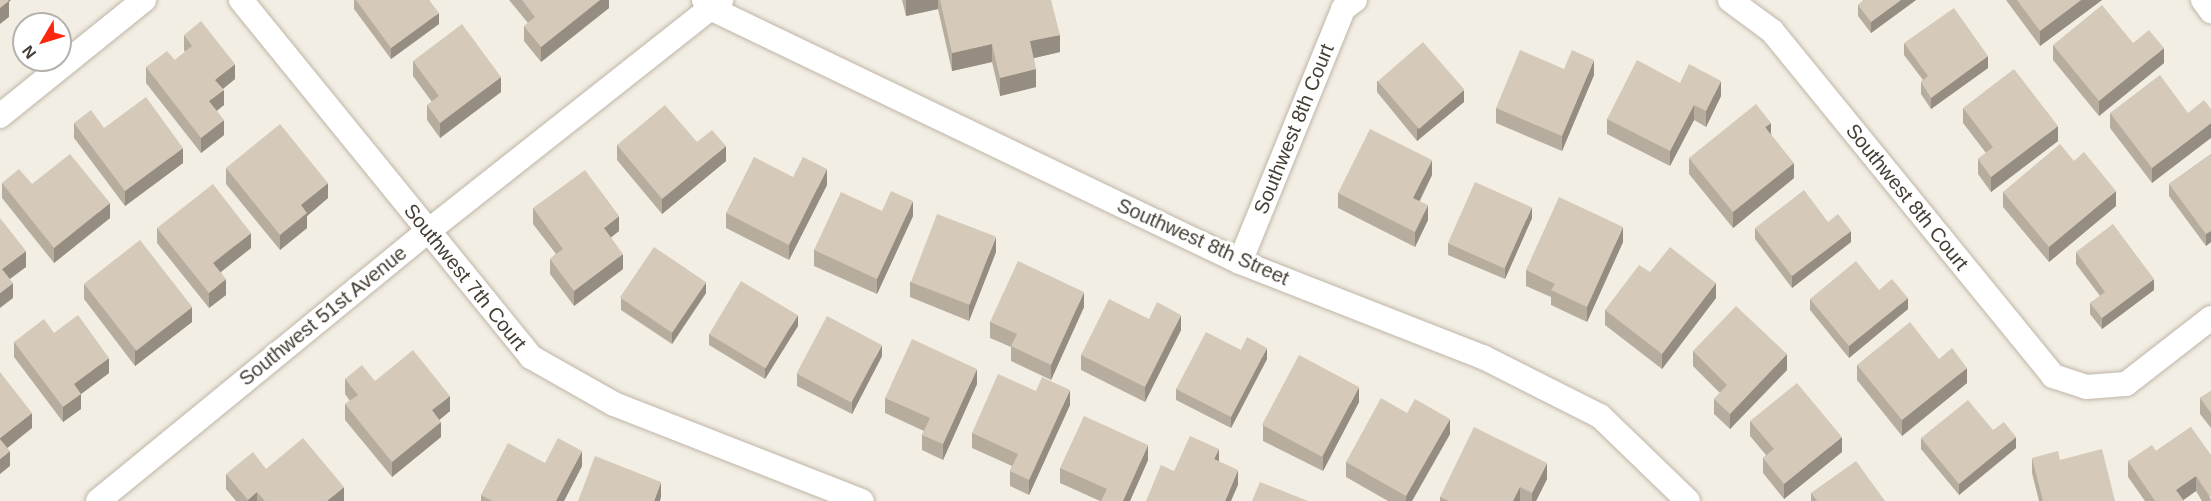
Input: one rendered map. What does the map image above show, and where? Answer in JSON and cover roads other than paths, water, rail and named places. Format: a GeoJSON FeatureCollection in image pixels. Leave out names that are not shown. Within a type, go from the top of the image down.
{"type":"FeatureCollection","features":[{"type":"Feature","properties":{"kind":"street"},"geometry":{"type":"LineString","coordinates":[[0,116],[144,0]]}},
{"type":"Feature","properties":{"kind":"street","name":"Southwest 7th Court"},"geometry":{"type":"LineString","coordinates":[[241,0],[427,232],[531,357],[614,404],[862,501]]}},
{"type":"Feature","properties":{"kind":"street","name":"Southwest 8th Court"},"geometry":{"type":"LineString","coordinates":[[1240,262],[1343,9],[1355,0]]}},
{"type":"Feature","properties":{"kind":"street","name":"Southwest 8th Court"},"geometry":{"type":"LineString","coordinates":[[1731,0],[1772,31],[2053,376],[2086,387],[2126,384],[2211,318]]}},
{"type":"Feature","properties":{"kind":"street"},"geometry":{"type":"LineString","coordinates":[[2203,0],[2211,11]]}},
{"type":"Feature","properties":{"kind":"street","name":"Southwest 51st Avenue"},"geometry":{"type":"LineString","coordinates":[[98,501],[712,3]]}},
{"type":"Feature","properties":{"kind":"street","name":"Southwest 8th Street"},"geometry":{"type":"LineString","coordinates":[[712,3],[1240,262],[1483,357],[1600,416],[1688,501]]}}]}
